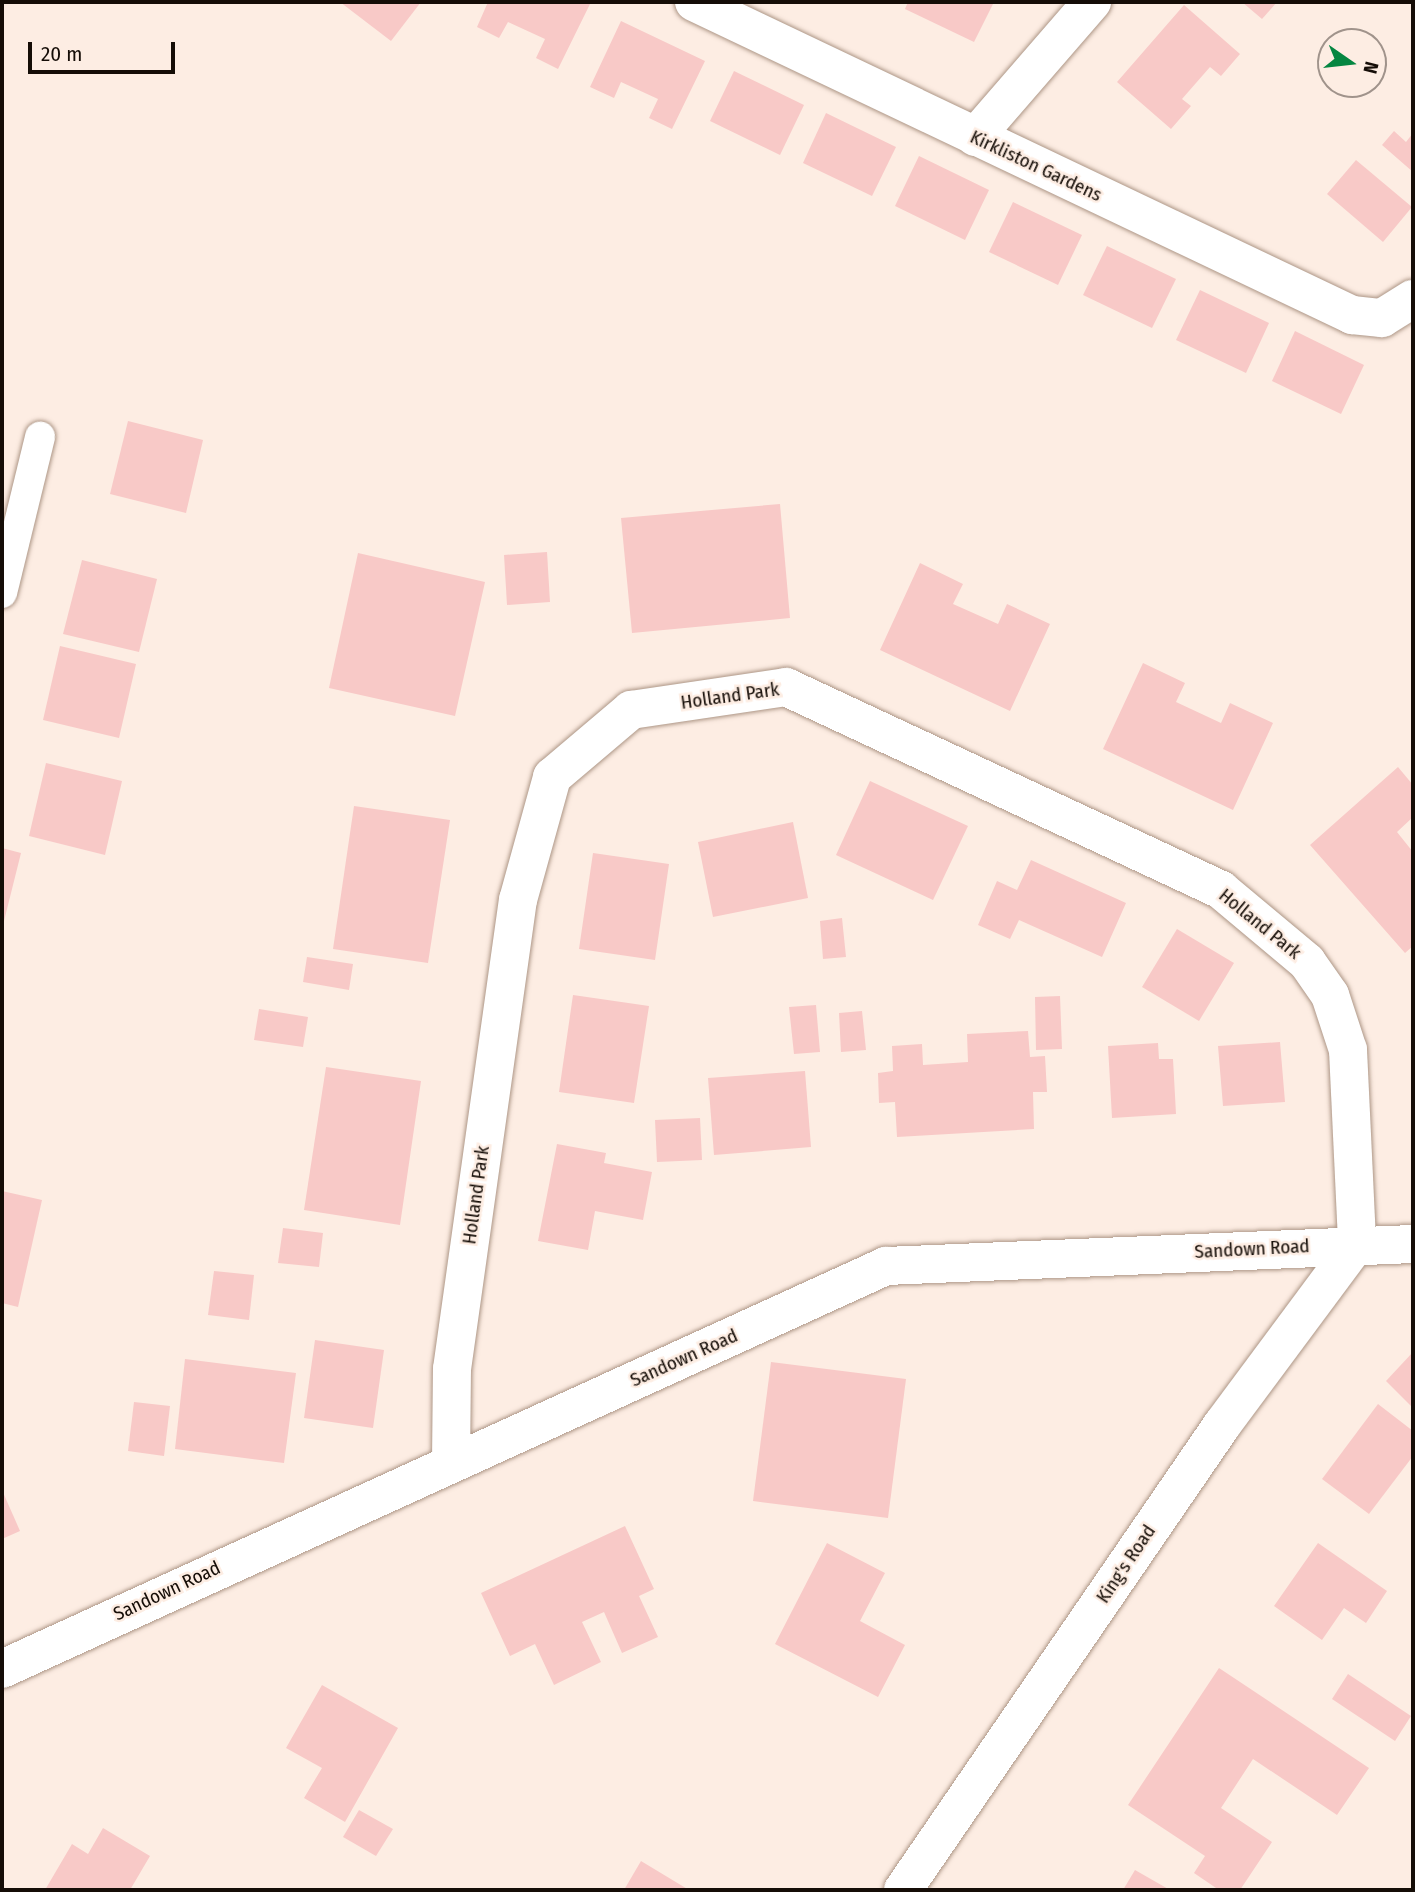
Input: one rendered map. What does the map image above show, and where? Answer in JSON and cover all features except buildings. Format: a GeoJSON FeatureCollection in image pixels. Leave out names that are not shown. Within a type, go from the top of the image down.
{"type":"FeatureCollection","features":[{"type":"Feature","properties":{"kind":"street","name":"Kirkliston Gardens"},"geometry":{"type":"LineString","coordinates":[[694,2],[1352,315],[1398,309]]}},
{"type":"Feature","properties":{"kind":"street"},"geometry":{"type":"LineString","coordinates":[[975,137],[1092,2]]}},
{"type":"Feature","properties":{"kind":"street","name":"Holland Park"},"geometry":{"type":"LineString","coordinates":[[451,1462],[452,1369],[518,900],[552,777],[631,710],[786,687],[1221,890],[1307,962],[1330,995],[1348,1050],[1357,1243]]}},
{"type":"Feature","properties":{"kind":"street","name":"Sandown Road"},"geometry":{"type":"LineString","coordinates":[[2,1669],[451,1462],[886,1266],[1357,1243],[1413,1244]]}},
{"type":"Feature","properties":{"kind":"street","name":"King's Road"},"geometry":{"type":"LineString","coordinates":[[903,1890],[1222,1425],[1357,1243]]}},
{"type":"Feature","properties":{"kind":"lane"},"geometry":{"type":"LineString","coordinates":[[2,593],[40,437]]}}]}
